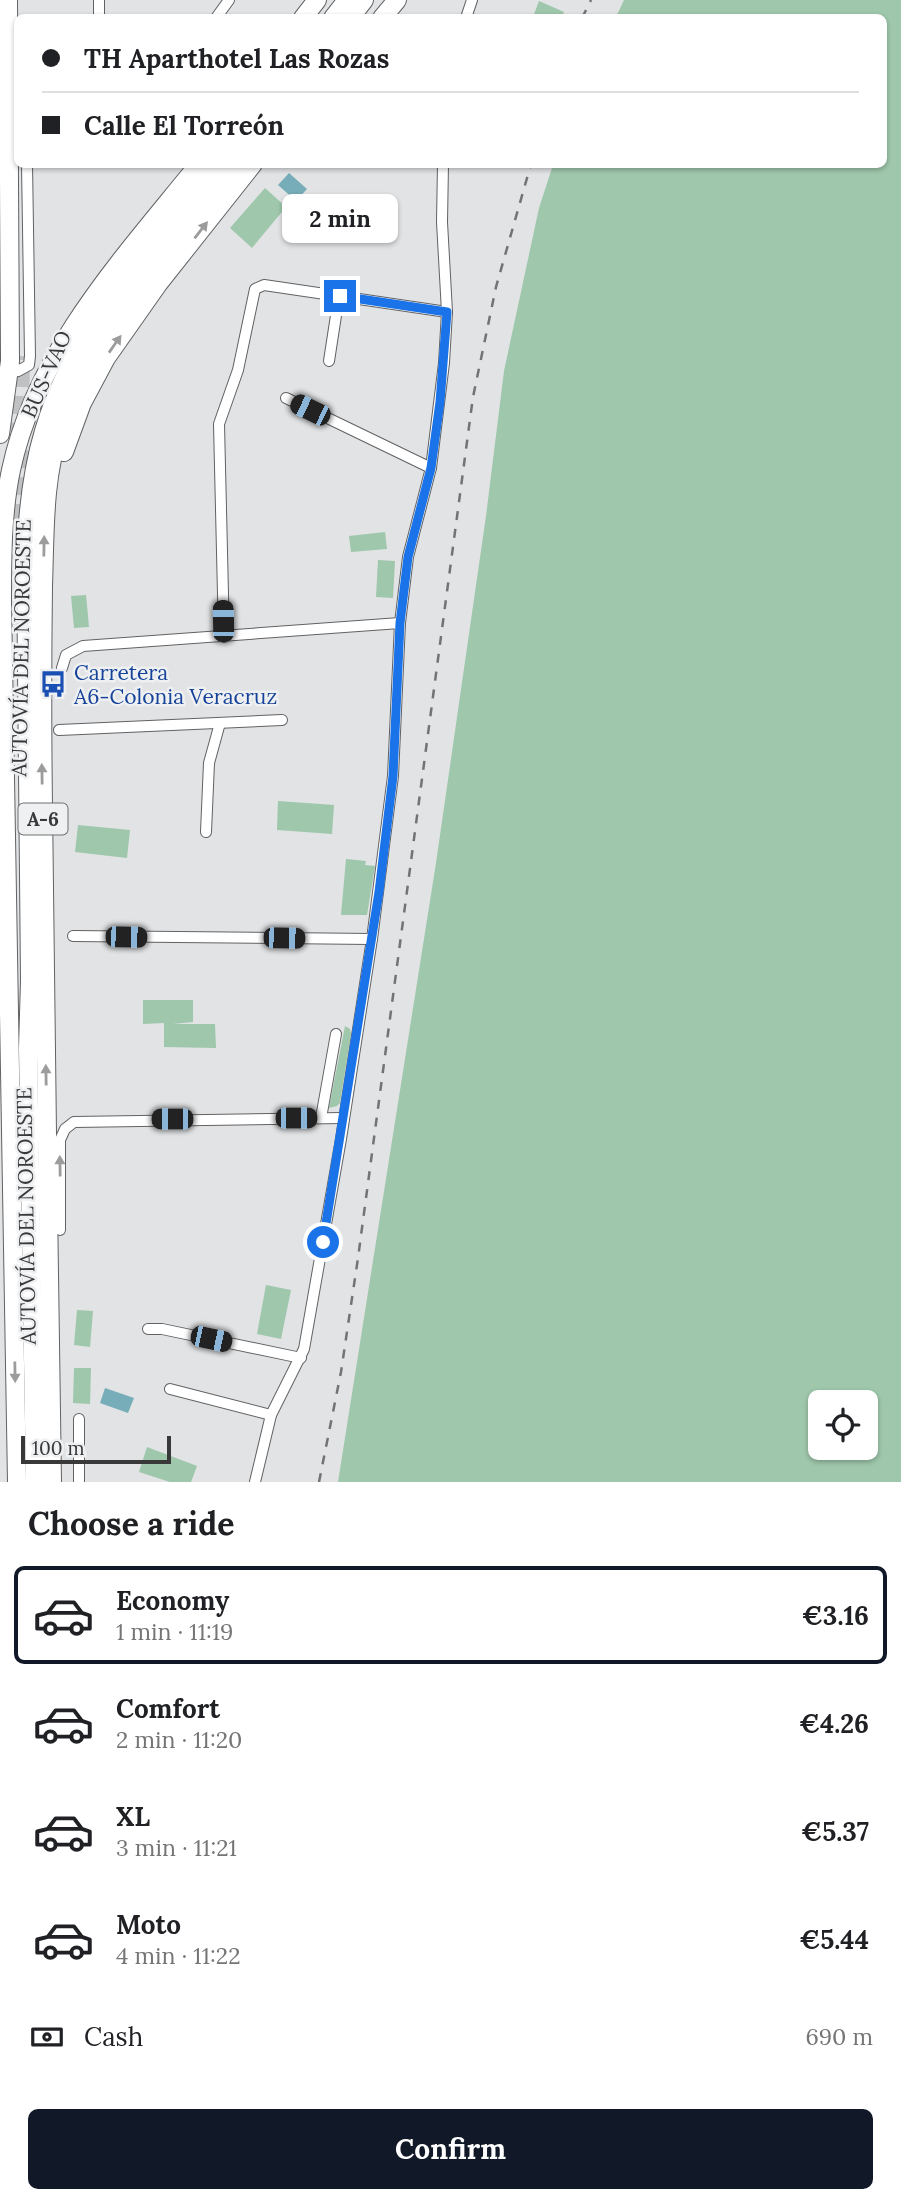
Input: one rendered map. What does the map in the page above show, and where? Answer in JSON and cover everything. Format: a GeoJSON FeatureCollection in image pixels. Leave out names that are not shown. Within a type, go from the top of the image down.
{"type":"FeatureCollection","features":[{"type":"Feature","properties":{"kind":"highway"},"geometry":{"type":"LineString","coordinates":[[8,0],[9,142],[5,331],[15,358]]}},
{"type":"Feature","properties":{"kind":"highway"},"geometry":{"type":"LineString","coordinates":[[306,14],[317,0]]}},
{"type":"Feature","properties":{"kind":"highway"},"geometry":{"type":"LineString","coordinates":[[319,14],[330,0]]}},
{"type":"Feature","properties":{"kind":"highway"},"geometry":{"type":"LineString","coordinates":[[336,14],[347,0]]}},
{"type":"Feature","properties":{"kind":"highway"},"geometry":{"type":"LineString","coordinates":[[385,14],[397,0]]}},
{"type":"Feature","properties":{"kind":"highway"},"geometry":{"type":"LineString","coordinates":[[0,434],[15,358],[20,168]]}},
{"type":"Feature","properties":{"kind":"highway"},"geometry":{"type":"LineString","coordinates":[[0,475],[24,397],[56,338],[101,272],[182,168]]}},
{"type":"Feature","properties":{"kind":"highway","name":"AUTOVÍA DEL NOROESTE"},"geometry":{"type":"LineString","coordinates":[[17,1482],[2,559],[6,502],[11,468],[23,425],[40,387],[74,327],[196,168]]}},
{"type":"Feature","properties":{"kind":"highway","name":"BUS-VAO"},"geometry":{"type":"LineString","coordinates":[[35,1482],[28,1048],[28,515],[36,461],[44,430],[60,389],[92,327],[126,278],[212,168]]}},
{"type":"Feature","properties":{"kind":"highway","name":"AUTOVÍA DEL NOROESTE"},"geometry":{"type":"LineString","coordinates":[[52,1482],[41,685],[45,496],[52,454],[61,425],[71,397],[96,346],[136,285],[230,168]]}},
{"type":"Feature","properties":{"kind":"highway"},"geometry":{"type":"LineString","coordinates":[[45,496],[56,486],[63,456],[82,403],[106,358],[158,284],[250,168]]}},
{"type":"Feature","properties":{"kind":"highway"},"geometry":{"type":"LineString","coordinates":[[18,522],[16,602],[24,982],[28,1048]]}},
{"type":"Feature","properties":{"kind":"highway"},"geometry":{"type":"LineString","coordinates":[[0,685],[5,740]]}},
{"type":"Feature","properties":{"kind":"highway"},"geometry":{"type":"LineString","coordinates":[[60,1230],[62,1482]]}},
{"type":"Feature","properties":{"kind":"street"},"geometry":{"type":"LineString","coordinates":[[15,358],[18,371],[29,365],[27,168]]}},
{"type":"Feature","properties":{"kind":"street"},"geometry":{"type":"LineString","coordinates":[[255,1482],[271,1415],[301,1358],[344,1118],[372,939],[393,776],[400,623],[408,557],[431,468],[442,389],[447,312],[442,222],[443,168]]}},
{"type":"Feature","properties":{"kind":"street"},"geometry":{"type":"LineString","coordinates":[[223,637],[219,424],[238,370],[254,292],[264,285],[447,312]]}},
{"type":"Feature","properties":{"kind":"street"},"geometry":{"type":"LineString","coordinates":[[329,361],[340,296]]}},
{"type":"Feature","properties":{"kind":"street"},"geometry":{"type":"LineString","coordinates":[[286,398],[431,468]]}},
{"type":"Feature","properties":{"kind":"street"},"geometry":{"type":"LineString","coordinates":[[62,668],[66,655],[83,646],[400,623]]}},
{"type":"Feature","properties":{"kind":"street"},"geometry":{"type":"LineString","coordinates":[[60,730],[282,720]]}},
{"type":"Feature","properties":{"kind":"street"},"geometry":{"type":"LineString","coordinates":[[206,832],[209,763],[220,723]]}},
{"type":"Feature","properties":{"kind":"street"},"geometry":{"type":"LineString","coordinates":[[73,936],[372,939]]}},
{"type":"Feature","properties":{"kind":"street"},"geometry":{"type":"LineString","coordinates":[[321,1118],[335,1034]]}},
{"type":"Feature","properties":{"kind":"street"},"geometry":{"type":"LineString","coordinates":[[60,1230],[60,1140],[65,1129],[74,1122],[344,1118]]}},
{"type":"Feature","properties":{"kind":"street"},"geometry":{"type":"LineString","coordinates":[[148,1329],[162,1329],[301,1358]]}},
{"type":"Feature","properties":{"kind":"street"},"geometry":{"type":"LineString","coordinates":[[170,1389],[271,1415]]}},
{"type":"Feature","properties":{"kind":"street"},"geometry":{"type":"LineString","coordinates":[[79,1419],[79,1482]]}},
{"type":"Feature","properties":{"kind":"green space"},"geometry":{"type":"Polygon","coordinates":[[[624,0],[901,0],[901,1482],[338,1482],[436,863],[504,371],[539,208],[552,168],[887,168],[887,14],[617,14],[624,0]]]}},
{"type":"Feature","properties":{"kind":"green space"},"geometry":{"type":"Polygon","coordinates":[[[539,1],[564,12],[563,14],[534,14],[539,1]]]}},
{"type":"Feature","properties":{"kind":"green space"},"geometry":{"type":"Polygon","coordinates":[[[265,188],[286,207],[252,248],[230,228],[265,188]]]}},
{"type":"Feature","properties":{"kind":"green space"},"geometry":{"type":"Polygon","coordinates":[[[385,532],[387,549],[351,552],[349,536],[385,532]]]}},
{"type":"Feature","properties":{"kind":"green space"},"geometry":{"type":"Polygon","coordinates":[[[378,560],[395,561],[393,598],[376,597],[378,560]]]}},
{"type":"Feature","properties":{"kind":"green space"},"geometry":{"type":"Polygon","coordinates":[[[86,595],[89,627],[74,628],[71,596],[86,595]]]}},
{"type":"Feature","properties":{"kind":"green space"},"geometry":{"type":"Polygon","coordinates":[[[278,801],[334,805],[332,834],[277,830],[278,801]]]}},
{"type":"Feature","properties":{"kind":"green space"},"geometry":{"type":"Polygon","coordinates":[[[78,825],[130,830],[127,858],[75,852],[78,825]]]}},
{"type":"Feature","properties":{"kind":"green space"},"geometry":{"type":"Polygon","coordinates":[[[346,859],[366,861],[365,865],[375,866],[367,915],[341,915],[346,859]]]}},
{"type":"Feature","properties":{"kind":"green space"},"geometry":{"type":"Polygon","coordinates":[[[143,1000],[193,1000],[193,1022],[173,1024],[215,1024],[216,1048],[164,1047],[164,1023],[143,1024],[143,1000]]]}},
{"type":"Feature","properties":{"kind":"green space"},"geometry":{"type":"Polygon","coordinates":[[[345,1026],[350,1029],[351,1034],[340,1103],[329,1108],[345,1026]]]}},
{"type":"Feature","properties":{"kind":"green space"},"geometry":{"type":"Polygon","coordinates":[[[266,1285],[291,1290],[281,1339],[257,1334],[266,1285]]]}},
{"type":"Feature","properties":{"kind":"green space"},"geometry":{"type":"Polygon","coordinates":[[[77,1310],[93,1311],[90,1347],[74,1345],[77,1310]]]}},
{"type":"Feature","properties":{"kind":"green space"},"geometry":{"type":"Polygon","coordinates":[[[74,1368],[91,1368],[90,1404],[73,1403],[74,1368]]]}},
{"type":"Feature","properties":{"kind":"green space"},"geometry":{"type":"Polygon","coordinates":[[[147,1447],[197,1466],[191,1482],[170,1482],[139,1472],[147,1447]]]}},
{"type":"Feature","properties":{"kind":"water"},"geometry":{"type":"Polygon","coordinates":[[[289,173],[307,189],[296,201],[278,185],[289,173]]]}},
{"type":"Feature","properties":{"kind":"water"},"geometry":{"type":"Polygon","coordinates":[[[105,1388],[134,1398],[128,1413],[100,1403],[105,1388]]]}},
{"type":"Feature","properties":{"kind":"tunnel"},"geometry":{"type":"LineString","coordinates":[[18,522],[21,356]]}},
{"type":"Feature","properties":{"kind":"railway"},"geometry":{"type":"LineString","coordinates":[[584,14],[591,0]]}},
{"type":"Feature","properties":{"kind":"railway"},"geometry":{"type":"LineString","coordinates":[[319,1482],[341,1372],[358,1258],[473,397],[496,287],[530,168]]}},
{"type":"Feature","properties":{"kind":"place","name":"Carretera A6-Colonia Veracruz"},"geometry":{"type":"Point","coordinates":[53,684]}},
{"type":"Feature","properties":{"kind":"route"},"geometry":{"type":"LineString","coordinates":[[323,1242],[379,892],[393,776],[400,623],[408,557],[431,468],[440,402],[447,312],[340,296]]}}]}
